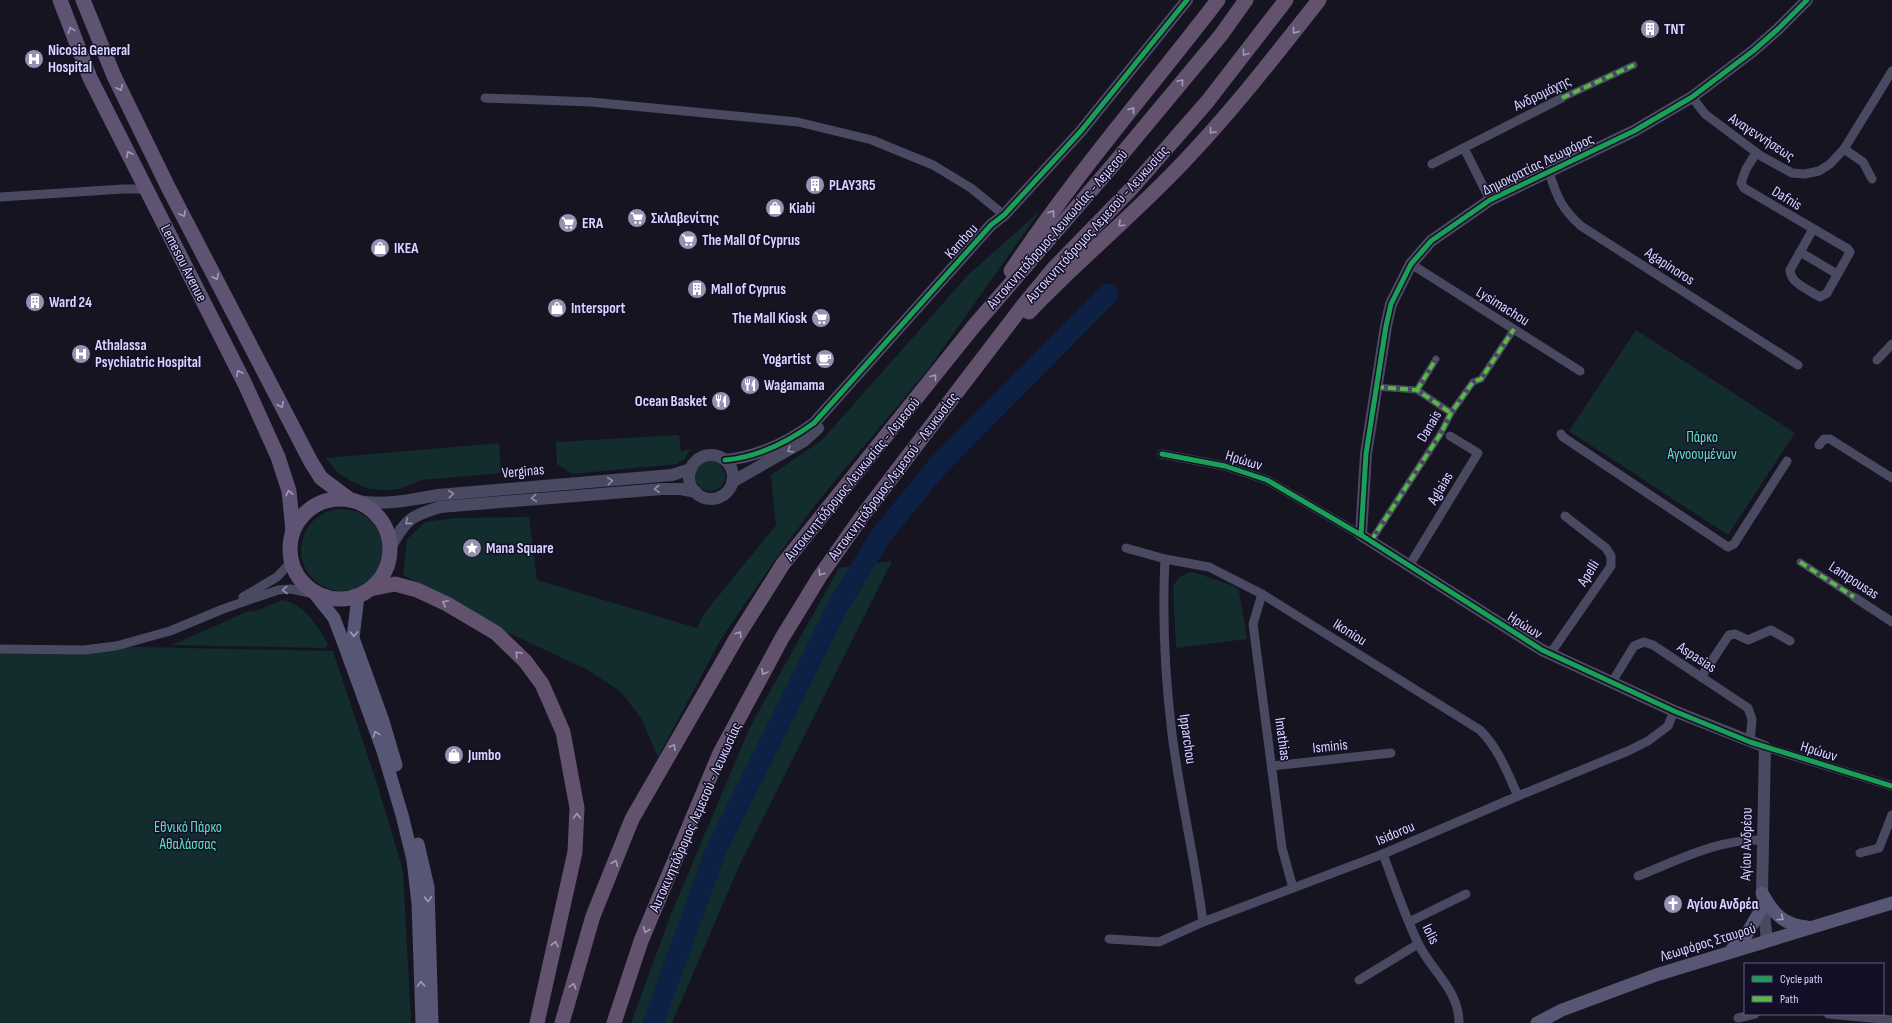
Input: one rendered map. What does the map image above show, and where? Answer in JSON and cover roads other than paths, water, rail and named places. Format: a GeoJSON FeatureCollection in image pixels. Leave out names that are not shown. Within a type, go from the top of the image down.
{"type":"FeatureCollection","features":[{"type":"Feature","properties":{"kind":"highway"},"geometry":{"type":"LineString","coordinates":[[974,326],[1029,244],[1218,0]]}},
{"type":"Feature","properties":{"kind":"highway","name":"Αυτοκινητόδρομος Λευκωσίας - Λεμεσού"},"geometry":{"type":"LineString","coordinates":[[562,1023],[593,916],[632,819],[737,637],[783,564],[974,326],[1221,35],[1246,0]]}},
{"type":"Feature","properties":{"kind":"highway","name":"Αυτοκινητόδρομος Λεμεσού - Λευκωσίας"},"geometry":{"type":"LineString","coordinates":[[614,1023],[641,941],[717,760],[779,645],[820,576],[863,515],[1024,303],[1054,268],[1130,190],[1206,102],[1286,0]]}},
{"type":"Feature","properties":{"kind":"highway"},"geometry":{"type":"LineString","coordinates":[[970,374],[1058,281],[1124,221],[1191,155],[1224,117],[1319,0]]}},
{"type":"Feature","properties":{"kind":"highway"},"geometry":{"type":"LineString","coordinates":[[364,592],[395,584],[417,590],[447,604],[496,633],[525,662],[542,684],[564,732],[570,759],[577,808],[575,852],[537,1023]]}},
{"type":"Feature","properties":{"kind":"main road","name":"Lemesou Avenue"},"geometry":{"type":"LineString","coordinates":[[60,0],[90,78],[241,377],[278,457],[289,491],[293,531]]}},
{"type":"Feature","properties":{"kind":"main road","name":"Lemesou Avenue"},"geometry":{"type":"LineString","coordinates":[[83,0],[114,76],[168,187],[307,456],[321,478],[353,500]]}},
{"type":"Feature","properties":{"kind":"main road"},"geometry":{"type":"LineString","coordinates":[[315,594],[329,599],[344,599],[364,592],[382,577],[390,561],[392,546],[388,531],[381,518],[370,508],[353,500],[332,499],[315,505],[302,516],[293,531],[289,546],[290,562],[301,582],[315,594],[334,618],[383,751],[402,815],[413,860],[418,903],[422,1023]]}},
{"type":"Feature","properties":{"kind":"main road"},"geometry":{"type":"LineString","coordinates":[[364,592],[353,638],[389,742],[408,806],[428,886],[432,1023]]}},
{"type":"Feature","properties":{"kind":"main road"},"geometry":{"type":"LineString","coordinates":[[1728,953],[1745,937],[1762,900],[1782,920],[1797,926],[1810,928]]}},
{"type":"Feature","properties":{"kind":"main road","name":"Λεωφόρος Σταυρού"},"geometry":{"type":"LineString","coordinates":[[1537,1023],[1562,1010],[1656,974],[1892,903]]}},
{"type":"Feature","properties":{"kind":"street","name":"Kambou"},"geometry":{"type":"LineString","coordinates":[[725,460],[760,453],[797,435],[814,423],[991,225],[1004,215],[1081,131],[1187,0]]}},
{"type":"Feature","properties":{"kind":"street","name":"Δημοκρατίας Λεωφόρος"},"geometry":{"type":"LineString","coordinates":[[1366,538],[1366,454],[1376,387],[1391,304],[1411,264],[1431,241],[1490,200],[1634,131],[1692,97],[1723,75],[1763,42],[1807,0]]}},
{"type":"Feature","properties":{"kind":"street","name":"Ανδρομάχης"},"geometry":{"type":"LineString","coordinates":[[1432,164],[1562,98],[1634,65]]}},
{"type":"Feature","properties":{"kind":"street","name":"Αναγεννήσεως"},"geometry":{"type":"LineString","coordinates":[[1692,97],[1705,114],[1756,153],[1792,173],[1805,174],[1819,171],[1830,164],[1844,150],[1892,71]]}},
{"type":"Feature","properties":{"kind":"street"},"geometry":{"type":"LineString","coordinates":[[485,98],[591,102],[798,122],[872,140],[933,165],[971,188],[1004,215]]}},
{"type":"Feature","properties":{"kind":"street"},"geometry":{"type":"LineString","coordinates":[[1464,148],[1490,200]]}},
{"type":"Feature","properties":{"kind":"street"},"geometry":{"type":"LineString","coordinates":[[1844,150],[1863,162],[1872,179]]}},
{"type":"Feature","properties":{"kind":"street","name":"Dafnis"},"geometry":{"type":"LineString","coordinates":[[1756,153],[1742,178],[1741,183],[1744,188],[1850,252],[1837,274]]}},
{"type":"Feature","properties":{"kind":"street","name":"Agapinoros"},"geometry":{"type":"LineString","coordinates":[[1549,172],[1560,202],[1566,212],[1581,226],[1798,365]]}},
{"type":"Feature","properties":{"kind":"street"},"geometry":{"type":"LineString","coordinates":[[0,197],[122,189],[147,189]]}},
{"type":"Feature","properties":{"kind":"street","name":"Kambou"},"geometry":{"type":"LineString","coordinates":[[732,482],[804,441],[827,419],[994,233],[1004,215]]}},
{"type":"Feature","properties":{"kind":"street"},"geometry":{"type":"LineString","coordinates":[[1800,252],[1837,274],[1827,293],[1820,297],[1793,280],[1790,275],[1790,270],[1800,252],[1813,229]]}},
{"type":"Feature","properties":{"kind":"street","name":"Lysimachou"},"geometry":{"type":"LineString","coordinates":[[1411,264],[1580,371]]}},
{"type":"Feature","properties":{"kind":"street","name":"Danais"},"geometry":{"type":"LineString","coordinates":[[1366,538],[1441,433],[1451,413],[1473,382],[1481,379],[1514,329]]}},
{"type":"Feature","properties":{"kind":"street"},"geometry":{"type":"LineString","coordinates":[[1877,360],[1892,344]]}},
{"type":"Feature","properties":{"kind":"street"},"geometry":{"type":"LineString","coordinates":[[1417,390],[1436,359]]}},
{"type":"Feature","properties":{"kind":"street"},"geometry":{"type":"LineString","coordinates":[[1376,387],[1417,390],[1451,413]]}},
{"type":"Feature","properties":{"kind":"street"},"geometry":{"type":"LineString","coordinates":[[1561,434],[1563,438],[1728,546],[1734,544],[1787,460]]}},
{"type":"Feature","properties":{"kind":"street","name":"Aglaias"},"geometry":{"type":"LineString","coordinates":[[1409,566],[1478,453],[1450,436]]}},
{"type":"Feature","properties":{"kind":"street"},"geometry":{"type":"LineString","coordinates":[[1819,445],[1824,439],[1830,439],[1892,478]]}},
{"type":"Feature","properties":{"kind":"street","name":"Ηρώων"},"geometry":{"type":"LineString","coordinates":[[1162,454],[1225,466],[1267,480],[1366,538],[1550,654],[1674,712],[1750,742],[1892,786]]}},
{"type":"Feature","properties":{"kind":"street"},"geometry":{"type":"LineString","coordinates":[[714,455],[725,460],[730,466],[733,474],[732,482],[728,490],[721,496],[712,499],[703,497],[696,492],[691,485],[689,477],[691,470],[699,459],[714,455]]}},
{"type":"Feature","properties":{"kind":"street","name":"Verginas"},"geometry":{"type":"LineString","coordinates":[[353,500],[373,504],[404,502],[438,495],[672,475],[691,470]]}},
{"type":"Feature","properties":{"kind":"street","name":"Verginas"},"geometry":{"type":"LineString","coordinates":[[392,546],[401,528],[418,514],[440,507],[662,489],[682,489],[696,492]]}},
{"type":"Feature","properties":{"kind":"street","name":"Apelli"},"geometry":{"type":"LineString","coordinates":[[1550,654],[1611,566],[1611,556],[1606,548],[1565,516]]}},
{"type":"Feature","properties":{"kind":"street","name":"Ikoniou"},"geometry":{"type":"LineString","coordinates":[[1126,548],[1165,559],[1209,567],[1262,594],[1480,730],[1489,739],[1499,753],[1518,796]]}},
{"type":"Feature","properties":{"kind":"street","name":"Ipparchou"},"geometry":{"type":"LineString","coordinates":[[1165,559],[1165,656],[1172,735],[1204,922]]}},
{"type":"Feature","properties":{"kind":"street"},"geometry":{"type":"LineString","coordinates":[[223,609],[277,577],[290,562]]}},
{"type":"Feature","properties":{"kind":"street","name":"Lampousas"},"geometry":{"type":"LineString","coordinates":[[1800,562],[1892,622]]}},
{"type":"Feature","properties":{"kind":"street"},"geometry":{"type":"LineString","coordinates":[[0,649],[70,650],[116,646],[170,631],[223,609],[283,589],[315,594]]}},
{"type":"Feature","properties":{"kind":"street","name":"Imathias"},"geometry":{"type":"LineString","coordinates":[[1262,594],[1253,624],[1282,848],[1293,888]]}},
{"type":"Feature","properties":{"kind":"street"},"geometry":{"type":"LineString","coordinates":[[1701,677],[1729,635],[1735,634],[1748,640],[1771,630],[1790,641]]}},
{"type":"Feature","properties":{"kind":"street","name":"Aspasias"},"geometry":{"type":"LineString","coordinates":[[1612,682],[1634,646],[1644,642],[1653,645],[1748,708],[1752,719],[1750,742]]}},
{"type":"Feature","properties":{"kind":"street","name":"Isidorou"},"geometry":{"type":"LineString","coordinates":[[1109,939],[1159,942],[1204,922],[1383,854],[1628,751],[1648,741],[1668,726],[1674,712]]}},
{"type":"Feature","properties":{"kind":"street","name":"Αγίου Ανδρέου"},"geometry":{"type":"LineString","coordinates":[[1765,747],[1762,900],[1767,941]]}},
{"type":"Feature","properties":{"kind":"street","name":"Isminis"},"geometry":{"type":"LineString","coordinates":[[1272,766],[1391,753]]}},
{"type":"Feature","properties":{"kind":"street"},"geometry":{"type":"LineString","coordinates":[[1860,853],[1879,848],[1892,815]]}},
{"type":"Feature","properties":{"kind":"street"},"geometry":{"type":"LineString","coordinates":[[1638,876],[1717,844],[1745,840],[1762,840]]}},
{"type":"Feature","properties":{"kind":"street","name":"Iolis"},"geometry":{"type":"LineString","coordinates":[[1383,854],[1418,944],[1450,988],[1459,1013],[1459,1023]]}},
{"type":"Feature","properties":{"kind":"street"},"geometry":{"type":"LineString","coordinates":[[1409,922],[1466,894]]}},
{"type":"Feature","properties":{"kind":"street"},"geometry":{"type":"LineString","coordinates":[[1358,980],[1418,944]]}},
{"type":"Feature","properties":{"kind":"street"},"geometry":{"type":"LineString","coordinates":[[1738,1018],[1751,1015]]}},
{"type":"Feature","properties":{"kind":"street"},"geometry":{"type":"LineString","coordinates":[[1839,1015],[1892,1020]]}},
{"type":"Feature","properties":{"kind":"waterway"},"geometry":{"type":"LineString","coordinates":[[653,1023],[717,848],[837,608],[880,537],[936,468],[1108,294]]}},
{"type":"Feature","properties":{"kind":"place","name":"TNT"},"geometry":{"type":"Point","coordinates":[1650,29]}},
{"type":"Feature","properties":{"kind":"place","name":"Nicosia General Hospital"},"geometry":{"type":"Point","coordinates":[34,59]}},
{"type":"Feature","properties":{"kind":"place","name":"PLAY3R5"},"geometry":{"type":"Point","coordinates":[815,185]}},
{"type":"Feature","properties":{"kind":"place","name":"Kiabi"},"geometry":{"type":"Point","coordinates":[775,208]}},
{"type":"Feature","properties":{"kind":"place","name":"Σκλαβενίτης"},"geometry":{"type":"Point","coordinates":[637,218]}},
{"type":"Feature","properties":{"kind":"place","name":"ERA"},"geometry":{"type":"Point","coordinates":[568,223]}},
{"type":"Feature","properties":{"kind":"place","name":"The Mall Of Cyprus"},"geometry":{"type":"Point","coordinates":[688,240]}},
{"type":"Feature","properties":{"kind":"place","name":"IKEA"},"geometry":{"type":"Point","coordinates":[380,248]}},
{"type":"Feature","properties":{"kind":"place","name":"Mall of Cyprus"},"geometry":{"type":"Point","coordinates":[697,289]}},
{"type":"Feature","properties":{"kind":"place","name":"Ward 24"},"geometry":{"type":"Point","coordinates":[35,302]}},
{"type":"Feature","properties":{"kind":"place","name":"Intersport"},"geometry":{"type":"Point","coordinates":[557,308]}},
{"type":"Feature","properties":{"kind":"place","name":"The Mall Kiosk"},"geometry":{"type":"Point","coordinates":[821,318]}},
{"type":"Feature","properties":{"kind":"place","name":"Athalassa Psychiatric Hospital"},"geometry":{"type":"Point","coordinates":[81,354]}},
{"type":"Feature","properties":{"kind":"place","name":"Yogartist"},"geometry":{"type":"Point","coordinates":[825,359]}},
{"type":"Feature","properties":{"kind":"place","name":"Wagamama"},"geometry":{"type":"Point","coordinates":[750,385]}},
{"type":"Feature","properties":{"kind":"place","name":"Ocean Basket"},"geometry":{"type":"Point","coordinates":[721,401]}},
{"type":"Feature","properties":{"kind":"place","name":"Mana Square"},"geometry":{"type":"Point","coordinates":[472,548]}},
{"type":"Feature","properties":{"kind":"place","name":"Jumbo"},"geometry":{"type":"Point","coordinates":[454,755]}},
{"type":"Feature","properties":{"kind":"place","name":"Αγίου Ανδρέα"},"geometry":{"type":"Point","coordinates":[1673,904]}},
{"type":"Feature","properties":{"kind":"park label","name":"Πάρκο Αγνοουμένων"},"geometry":{"type":"Point","coordinates":[1702,446]}},
{"type":"Feature","properties":{"kind":"park label","name":"Εθνικό Πάρκο Αθαλάσσας"},"geometry":{"type":"Point","coordinates":[188,836]}}]}
